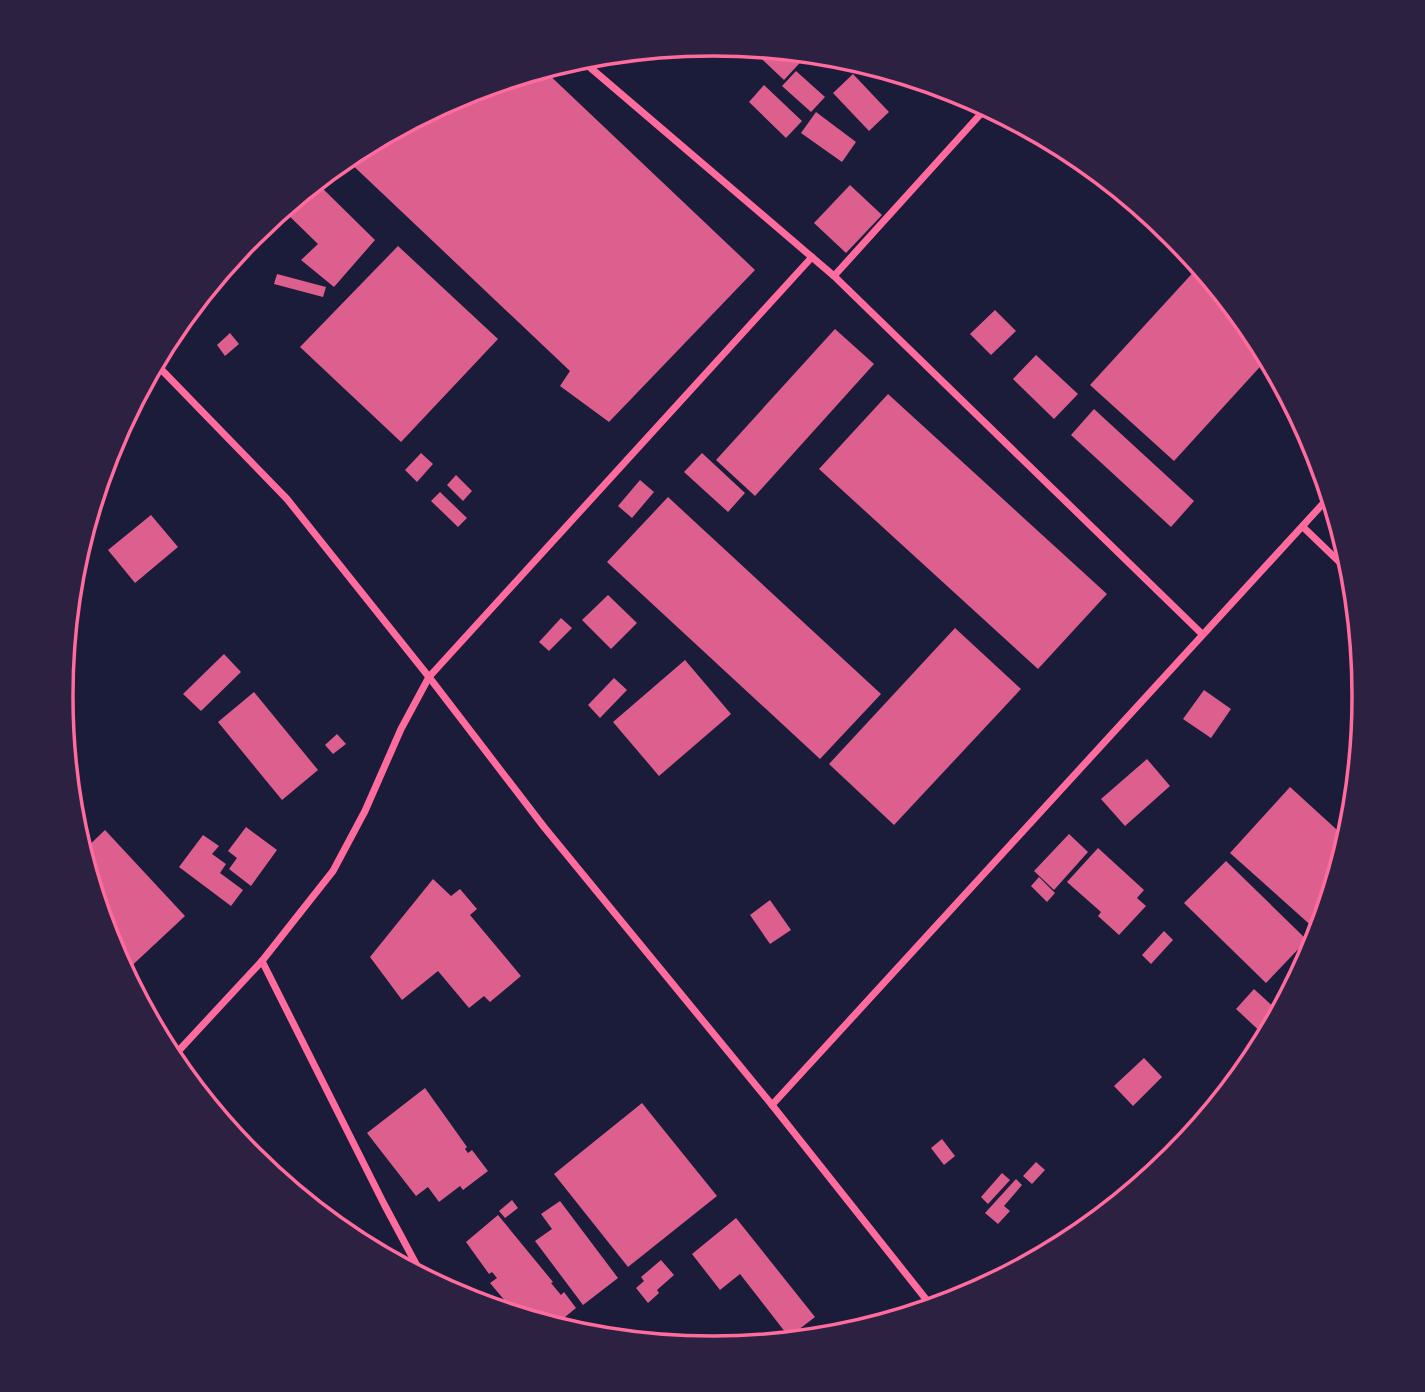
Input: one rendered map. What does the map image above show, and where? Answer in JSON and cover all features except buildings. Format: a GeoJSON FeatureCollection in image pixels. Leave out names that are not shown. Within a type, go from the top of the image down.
{"type":"FeatureCollection","features":[{"type":"Feature","properties":{"kind":"street"},"geometry":{"type":"LineString","coordinates":[[590,68],[834,276],[1202,634]]}},
{"type":"Feature","properties":{"kind":"street"},"geometry":{"type":"LineString","coordinates":[[834,276],[980,115]]}},
{"type":"Feature","properties":{"kind":"street"},"geometry":{"type":"LineString","coordinates":[[179,1050],[262,961],[301,915],[333,871],[429,677],[812,257]]}},
{"type":"Feature","properties":{"kind":"street"},"geometry":{"type":"LineString","coordinates":[[162,370],[287,499],[544,827],[772,1105],[926,1299]]}},
{"type":"Feature","properties":{"kind":"street"},"geometry":{"type":"LineString","coordinates":[[772,1105],[1323,504]]}},
{"type":"Feature","properties":{"kind":"street"},"geometry":{"type":"LineString","coordinates":[[1303,527],[1338,560]]}},
{"type":"Feature","properties":{"kind":"street"},"geometry":{"type":"LineString","coordinates":[[262,961],[383,1204],[415,1262]]}}]}
